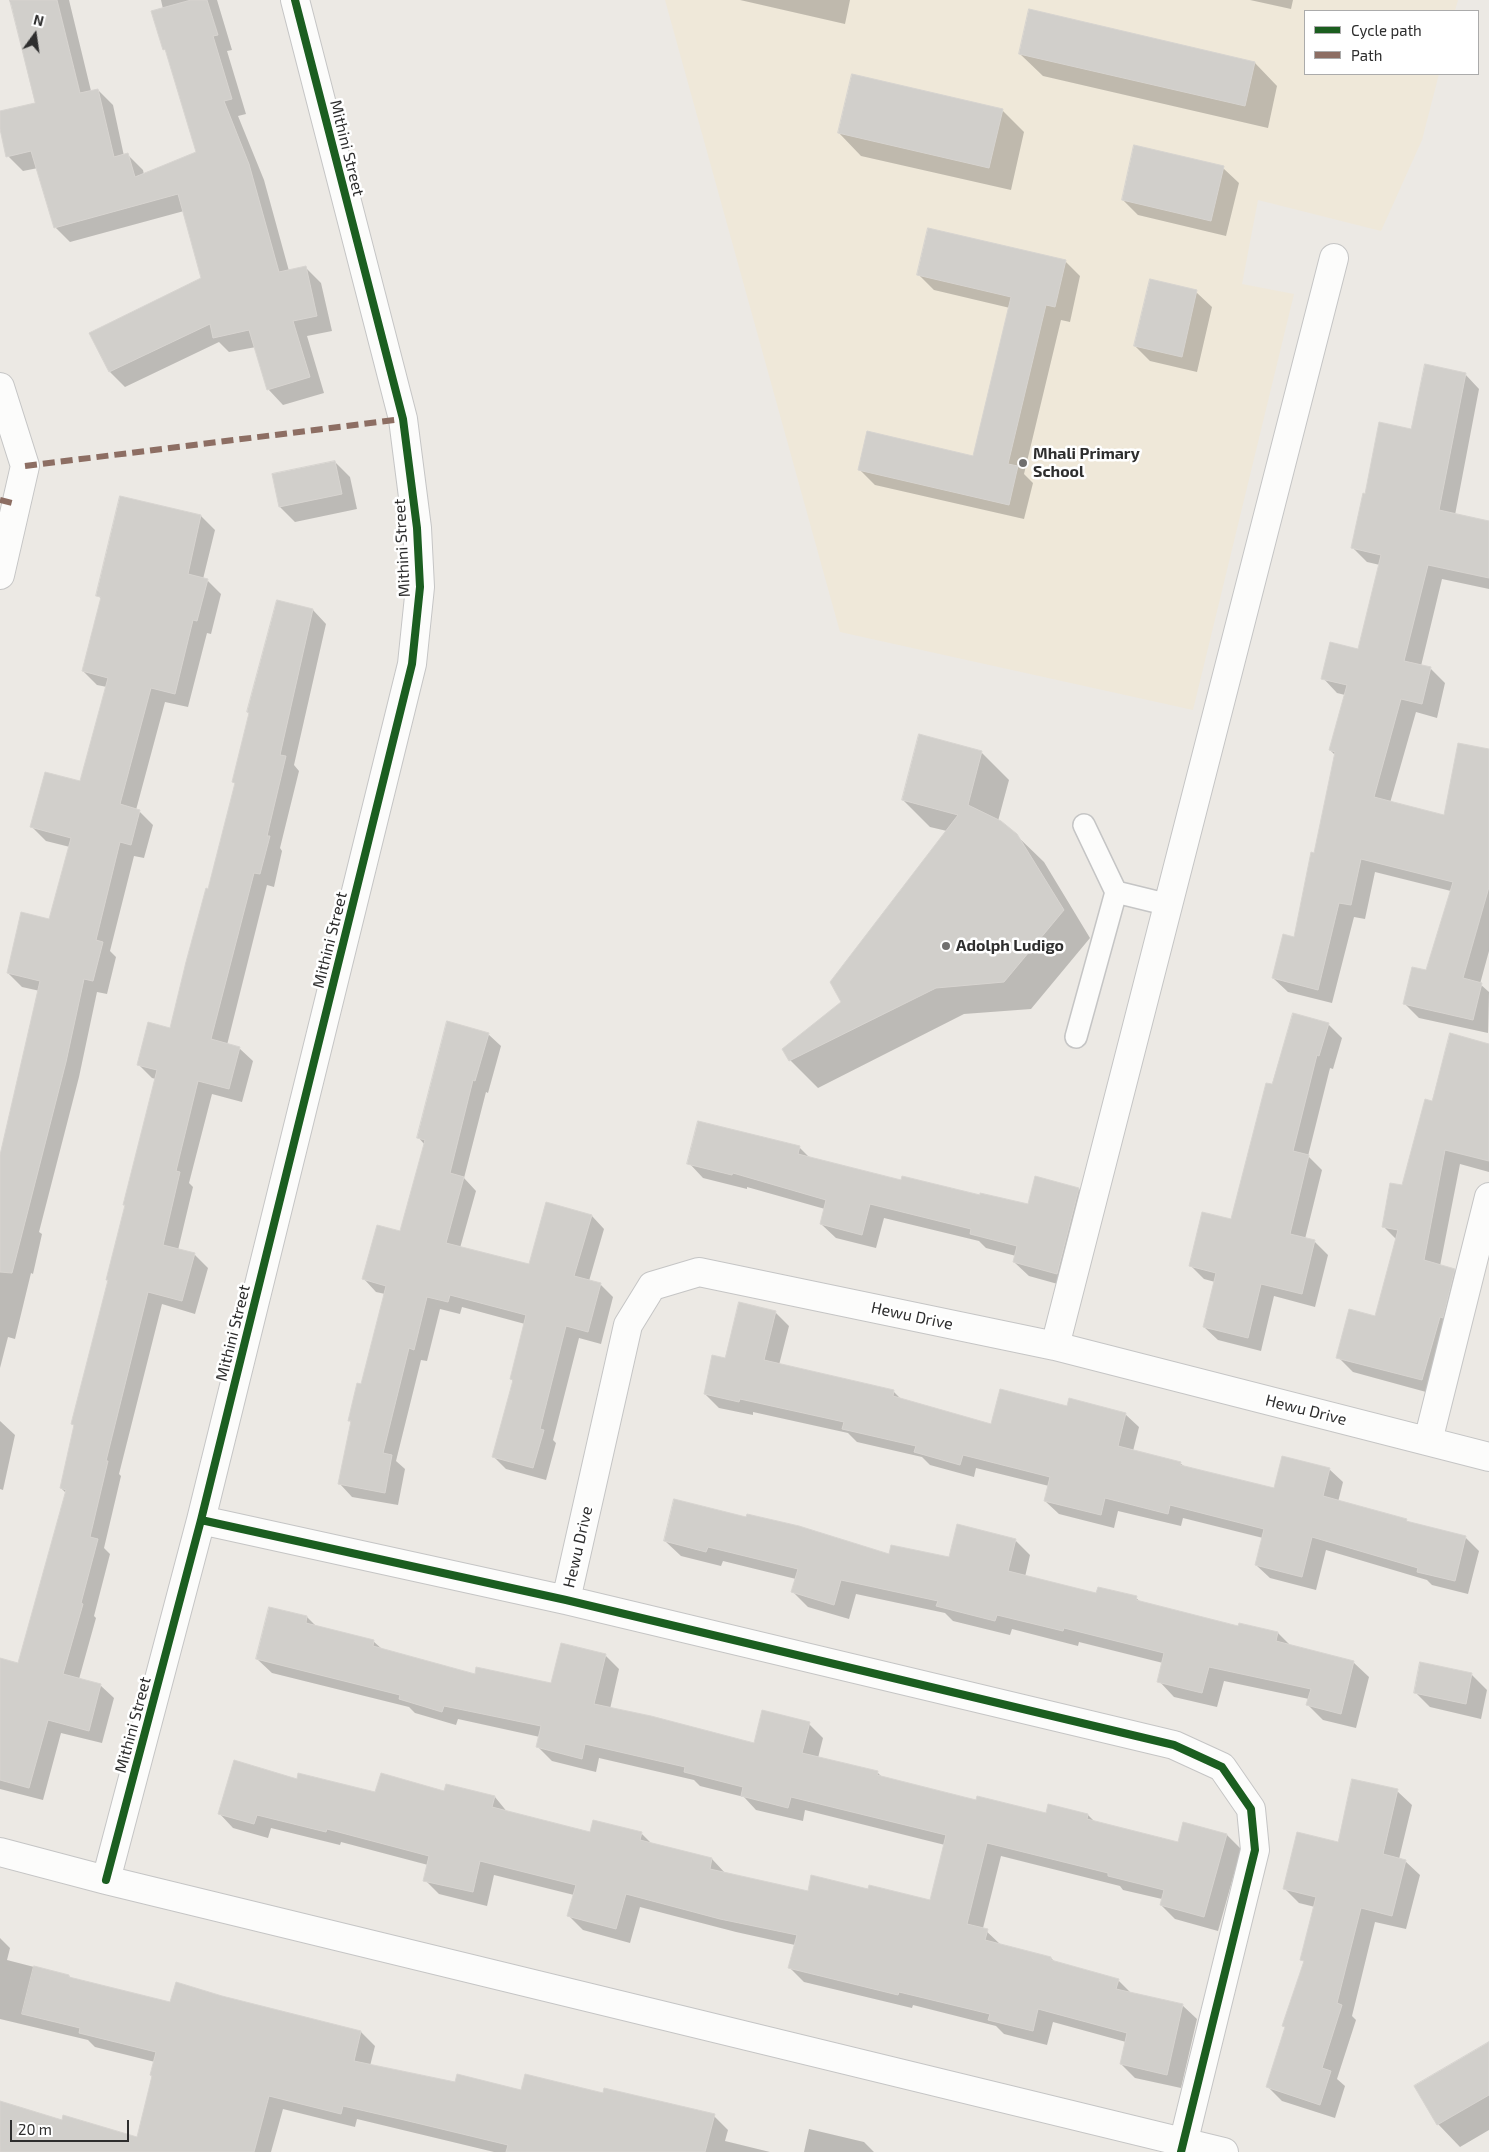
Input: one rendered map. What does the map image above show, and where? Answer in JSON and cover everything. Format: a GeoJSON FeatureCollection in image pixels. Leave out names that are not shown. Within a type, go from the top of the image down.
{"type":"FeatureCollection","features":[{"type":"Feature","properties":{"kind":"street","name":"Mithini Street"},"geometry":{"type":"LineString","coordinates":[[106,1880],[202,1520],[412,664],[420,588],[417,528],[403,419],[295,0]]}},
{"type":"Feature","properties":{"kind":"street"},"geometry":{"type":"LineString","coordinates":[[1055,1346],[1334,258]]}},
{"type":"Feature","properties":{"kind":"street"},"geometry":{"type":"LineString","coordinates":[[0,387],[25,466],[0,576]]}},
{"type":"Feature","properties":{"kind":"street"},"geometry":{"type":"LineString","coordinates":[[1428,1441],[1489,1197]]}},
{"type":"Feature","properties":{"kind":"street","name":"Hewu Drive"},"geometry":{"type":"LineString","coordinates":[[566,1600],[628,1325],[652,1286],[699,1272],[1055,1346],[1489,1457]]}},
{"type":"Feature","properties":{"kind":"street"},"geometry":{"type":"LineString","coordinates":[[202,1520],[566,1600],[1174,1745],[1222,1767],[1251,1809],[1255,1850],[1182,2147]]}},
{"type":"Feature","properties":{"kind":"street"},"geometry":{"type":"LineString","coordinates":[[0,1852],[1182,2147],[1224,2152]]}},
{"type":"Feature","properties":{"kind":"lane"},"geometry":{"type":"LineString","coordinates":[[1076,1037],[1116,892],[1084,825]]}},
{"type":"Feature","properties":{"kind":"lane"},"geometry":{"type":"LineString","coordinates":[[1116,892],[1168,905]]}},
{"type":"Feature","properties":{"kind":"shaded area","name":"Mhali Primary School"},"geometry":{"type":"Polygon","coordinates":[[[665,0],[1458,0],[1455,10],[1304,10],[1304,75],[1439,75],[1422,140],[1381,231],[1258,200],[1242,284],[1294,294],[1193,710],[840,632],[665,0]]]}},
{"type":"Feature","properties":{"kind":"building"},"geometry":{"type":"Polygon","coordinates":[[[10,0],[57,0],[80,93],[98,89],[114,157],[128,153],[135,177],[196,152],[165,49],[163,50],[151,11],[191,0],[207,0],[218,35],[213,36],[232,99],[224,101],[249,164],[279,272],[306,266],[317,316],[293,321],[310,377],[267,390],[249,330],[213,338],[210,324],[109,372],[89,333],[201,278],[178,194],[54,228],[31,151],[6,157],[0,129],[0,111],[35,103],[10,0]]]}},
{"type":"Feature","properties":{"kind":"building"},"geometry":{"type":"Polygon","coordinates":[[[1029,9],[1255,62],[1245,106],[1019,54],[1029,9]]]}},
{"type":"Feature","properties":{"kind":"building"},"geometry":{"type":"Polygon","coordinates":[[[852,74],[1003,109],[989,168],[838,133],[852,74]]]}},
{"type":"Feature","properties":{"kind":"building"},"geometry":{"type":"Polygon","coordinates":[[[1134,145],[1224,166],[1211,221],[1122,200],[1134,145]]]}},
{"type":"Feature","properties":{"kind":"building"},"geometry":{"type":"Polygon","coordinates":[[[928,228],[1066,260],[1055,307],[1046,305],[1008,464],[1018,466],[1009,505],[858,470],[867,431],[973,456],[1011,297],[917,275],[928,228]]]}},
{"type":"Feature","properties":{"kind":"building"},"geometry":{"type":"Polygon","coordinates":[[[1150,279],[1197,290],[1182,357],[1134,346],[1150,279]]]}},
{"type":"Feature","properties":{"kind":"building"},"geometry":{"type":"Polygon","coordinates":[[[1425,364],[1466,373],[1439,510],[1489,521],[1489,578],[1428,565],[1404,661],[1431,667],[1422,704],[1401,699],[1374,797],[1444,815],[1458,743],[1489,749],[1489,887],[1463,978],[1482,983],[1473,1020],[1403,1004],[1412,967],[1426,970],[1453,882],[1361,859],[1351,905],[1339,903],[1318,990],[1272,978],[1283,934],[1294,937],[1311,852],[1314,853],[1335,752],[1329,750],[1347,685],[1321,679],[1330,642],[1358,649],[1381,555],[1351,548],[1363,493],[1365,494],[1379,422],[1411,429],[1425,364]]]}},
{"type":"Feature","properties":{"kind":"building"},"geometry":{"type":"Polygon","coordinates":[[[335,461],[342,494],[279,507],[272,474],[335,461]]]}},
{"type":"Feature","properties":{"kind":"building"},"geometry":{"type":"Polygon","coordinates":[[[120,496],[201,515],[188,574],[208,579],[197,621],[193,620],[175,694],[151,688],[120,804],[140,810],[131,845],[120,842],[96,940],[103,942],[93,981],[84,979],[66,1062],[12,1273],[0,1272],[0,1155],[40,981],[7,973],[21,912],[49,919],[71,838],[30,827],[45,772],[80,781],[108,678],[82,671],[101,597],[96,596],[120,496]]]}},
{"type":"Feature","properties":{"kind":"building"},"geometry":{"type":"Polygon","coordinates":[[[277,600],[313,609],[280,755],[286,756],[267,836],[270,836],[260,874],[254,873],[211,1039],[240,1047],[229,1089],[198,1081],[176,1171],[180,1172],[163,1245],[195,1253],[182,1301],[148,1292],[106,1461],[108,1461],[90,1537],[98,1539],[81,1603],[83,1604],[63,1674],[101,1684],[89,1731],[48,1720],[29,1788],[0,1780],[0,1658],[18,1663],[66,1490],[60,1488],[74,1425],[71,1424],[108,1280],[106,1280],[125,1205],[123,1205],[157,1070],[137,1065],[148,1022],[170,1028],[235,783],[232,782],[249,713],[247,712],[277,600]]]}},
{"type":"Feature","properties":{"kind":"building","name":"Adolph Ludigo"},"geometry":{"type":"Polygon","coordinates":[[[919,734],[982,751],[968,805],[1001,821],[1017,834],[1064,910],[1004,982],[936,988],[789,1061],[782,1049],[841,1002],[830,982],[958,815],[902,800],[919,734]]]}},
{"type":"Feature","properties":{"kind":"building"},"geometry":{"type":"Polygon","coordinates":[[[1293,1013],[1329,1023],[1319,1056],[1317,1055],[1293,1151],[1309,1155],[1290,1234],[1315,1240],[1302,1294],[1261,1284],[1248,1338],[1203,1327],[1216,1273],[1189,1266],[1202,1212],[1231,1219],[1266,1083],[1272,1084],[1293,1013]]]}},
{"type":"Feature","properties":{"kind":"building"},"geometry":{"type":"Polygon","coordinates":[[[447,1021],[489,1033],[475,1081],[473,1080],[450,1173],[464,1177],[446,1243],[529,1264],[546,1202],[592,1215],[574,1276],[601,1283],[588,1332],[566,1326],[540,1429],[544,1430],[533,1468],[492,1457],[513,1380],[510,1379],[526,1315],[450,1295],[448,1302],[427,1297],[414,1350],[409,1348],[383,1453],[392,1455],[385,1493],[338,1484],[351,1421],[348,1421],[357,1383],[361,1384],[386,1286],[362,1279],[377,1225],[400,1231],[425,1140],[417,1138],[447,1021]]]}},
{"type":"Feature","properties":{"kind":"building"},"geometry":{"type":"Polygon","coordinates":[[[1450,1033],[1489,1044],[1489,1161],[1445,1150],[1424,1260],[1455,1269],[1443,1318],[1440,1317],[1422,1380],[1336,1358],[1349,1309],[1375,1316],[1398,1230],[1382,1227],[1390,1183],[1402,1185],[1425,1099],[1432,1101],[1450,1033]]]}},
{"type":"Feature","properties":{"kind":"building"},"geometry":{"type":"Polygon","coordinates":[[[698,1121],[800,1146],[798,1154],[901,1180],[902,1176],[980,1195],[980,1193],[1028,1204],[1035,1176],[1079,1188],[1057,1274],[1013,1262],[1017,1246],[970,1234],[971,1229],[870,1204],[862,1235],[820,1224],[826,1200],[733,1173],[732,1175],[687,1164],[698,1121]]]}},
{"type":"Feature","properties":{"kind":"building"},"geometry":{"type":"Polygon","coordinates":[[[739,1302],[776,1311],[764,1360],[894,1390],[893,1396],[991,1424],[1000,1389],[1067,1406],[1069,1398],[1126,1413],[1118,1446],[1181,1462],[1180,1465],[1274,1488],[1282,1456],[1330,1468],[1323,1496],[1407,1519],[1406,1521],[1466,1536],[1455,1581],[1417,1572],[1418,1568],[1312,1537],[1302,1577],[1255,1565],[1264,1529],[1170,1505],[1168,1514],[1105,1498],[1101,1515],[1044,1501],[1050,1477],[963,1455],[960,1465],[914,1452],[916,1446],[842,1429],[844,1422],[740,1399],[739,1402],[704,1394],[712,1355],[725,1358],[739,1302]]]}},
{"type":"Feature","properties":{"kind":"building"},"geometry":{"type":"Polygon","coordinates":[[[674,1499],[746,1517],[747,1514],[799,1526],[889,1554],[891,1545],[949,1557],[957,1524],[1016,1539],[1008,1571],[1096,1593],[1098,1587],[1137,1596],[1136,1600],[1238,1626],[1239,1623],[1278,1632],[1276,1641],[1354,1661],[1341,1714],[1306,1705],[1311,1689],[1209,1667],[1202,1693],[1157,1682],[1164,1653],[1064,1628],[1063,1631],[997,1615],[995,1621],[936,1606],[938,1601],[841,1580],[834,1605],[791,1592],[798,1569],[708,1547],[706,1552],[664,1541],[674,1499]]]}},
{"type":"Feature","properties":{"kind":"building"},"geometry":{"type":"Polygon","coordinates":[[[269,1607],[307,1616],[306,1623],[374,1640],[373,1646],[475,1674],[476,1667],[551,1683],[561,1643],[606,1654],[594,1704],[651,1716],[754,1743],[762,1710],[810,1722],[802,1753],[878,1771],[877,1775],[976,1800],[977,1796],[1046,1813],[1048,1804],[1088,1814],[1087,1819],[1178,1842],[1183,1822],[1227,1834],[1204,1917],[1160,1905],[1164,1890],[1108,1876],[1108,1873],[987,1843],[967,1924],[988,1929],[985,1940],[1051,1957],[1051,1960],[1119,1979],[1116,1989],[1183,2004],[1167,2075],[1120,2064],[1127,2033],[1038,2009],[1033,2031],[988,2020],[990,2014],[899,1992],[898,1995],[788,1968],[797,1935],[720,1919],[626,1894],[616,1929],[567,1916],[576,1885],[480,1861],[473,1892],[423,1881],[429,1856],[327,1829],[326,1832],[257,1815],[254,1824],[218,1814],[234,1760],[297,1779],[298,1773],[375,1792],[381,1773],[444,1791],[446,1784],[495,1796],[492,1807],[590,1832],[593,1820],[642,1832],[640,1840],[712,1858],[710,1869],[808,1891],[811,1875],[868,1889],[869,1885],[930,1900],[946,1835],[791,1797],[788,1808],[741,1796],[743,1787],[684,1772],[685,1767],[585,1744],[582,1759],[536,1747],[541,1726],[444,1706],[442,1712],[399,1699],[400,1695],[256,1659],[269,1607]]]}},
{"type":"Feature","properties":{"kind":"building"},"geometry":{"type":"Polygon","coordinates":[[[1420,1662],[1472,1673],[1466,1704],[1414,1693],[1420,1662]]]}},
{"type":"Feature","properties":{"kind":"building"},"geometry":{"type":"Polygon","coordinates":[[[1352,1779],[1398,1789],[1383,1854],[1406,1860],[1392,1916],[1361,1908],[1337,2003],[1342,2005],[1322,2068],[1331,2071],[1320,2105],[1266,2087],[1285,2027],[1282,2026],[1304,1961],[1300,1960],[1316,1897],[1283,1889],[1297,1832],[1338,1842],[1352,1779]]]}},
{"type":"Feature","properties":{"kind":"building"},"geometry":{"type":"Polygon","coordinates":[[[34,1966],[69,1975],[69,1977],[170,2002],[176,1982],[222,1996],[361,2031],[354,2061],[455,2082],[457,2074],[521,2090],[525,2074],[603,2093],[604,2088],[715,2114],[705,2152],[506,2152],[508,2145],[400,2119],[343,2106],[341,2114],[269,2096],[254,2152],[0,2152],[0,2101],[62,2120],[63,2115],[137,2137],[152,2076],[150,2075],[156,2052],[79,2033],[80,2028],[22,2014],[34,1966]]]}},
{"type":"Feature","properties":{"kind":"building"},"geometry":{"type":"Polygon","coordinates":[[[1489,2042],[1489,2095],[1437,2125],[1414,2086],[1489,2042]]]}},
{"type":"Feature","properties":{"kind":"marked path"},"geometry":{"type":"LineString","coordinates":[[25,466],[403,419]]}},
{"type":"Feature","properties":{"kind":"marked path"},"geometry":{"type":"LineString","coordinates":[[0,500],[16,504]]}},
{"type":"Feature","properties":{"kind":"cycle path"},"geometry":{"type":"LineString","coordinates":[[106,1880],[201,1520],[412,664],[420,587],[417,528],[403,419],[295,0]]}},
{"type":"Feature","properties":{"kind":"cycle path"},"geometry":{"type":"LineString","coordinates":[[201,1520],[566,1600],[1174,1745],[1222,1767],[1251,1809],[1255,1850],[1181,2152]]}},
{"type":"Feature","properties":{"kind":"place","name":"Mhali Primary School"},"geometry":{"type":"Point","coordinates":[1023,463]}},
{"type":"Feature","properties":{"kind":"place","name":"Adolph Ludigo"},"geometry":{"type":"Point","coordinates":[946,946]}}]}
